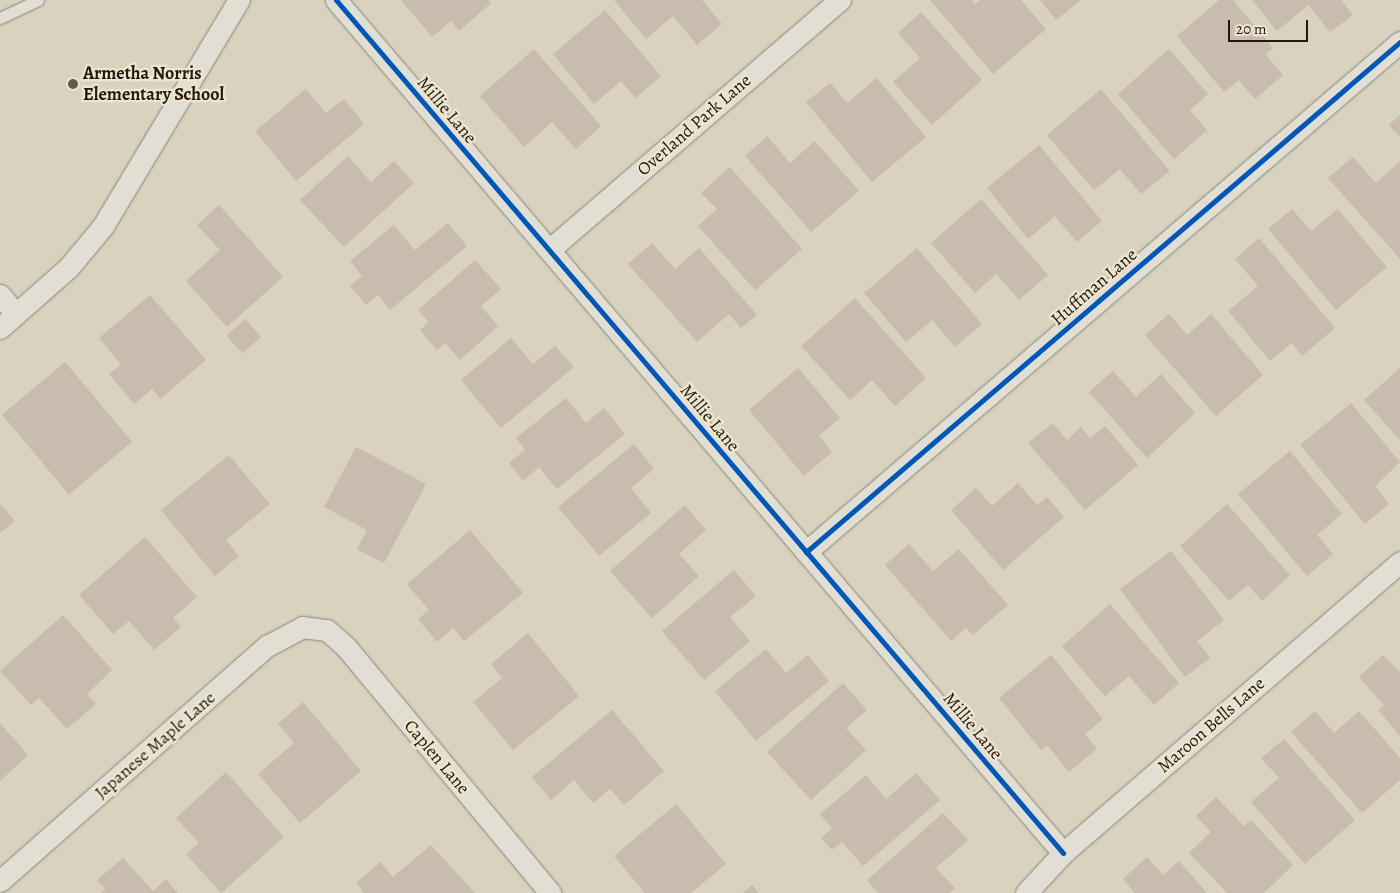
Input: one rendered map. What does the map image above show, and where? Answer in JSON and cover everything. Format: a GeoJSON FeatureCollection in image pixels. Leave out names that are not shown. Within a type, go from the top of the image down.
{"type":"FeatureCollection","features":[{"type":"Feature","properties":{"kind":"street"},"geometry":{"type":"LineString","coordinates":[[0,328],[69,267],[103,226],[239,0]]}},
{"type":"Feature","properties":{"kind":"street","name":"Millie Lane"},"geometry":{"type":"LineString","coordinates":[[336,0],[1063,853]]}},
{"type":"Feature","properties":{"kind":"street","name":"Overland Park Lane"},"geometry":{"type":"LineString","coordinates":[[549,250],[840,0]]}},
{"type":"Feature","properties":{"kind":"street","name":"Huffman Lane"},"geometry":{"type":"LineString","coordinates":[[806,552],[1400,42]]}},
{"type":"Feature","properties":{"kind":"street"},"geometry":{"type":"LineString","coordinates":[[0,295],[16,314]]}},
{"type":"Feature","properties":{"kind":"street","name":"Maroon Bells Lane"},"geometry":{"type":"LineString","coordinates":[[1026,893],[1063,853],[1400,562]]}},
{"type":"Feature","properties":{"kind":"street","name":"Japanese Maple Lane"},"geometry":{"type":"LineString","coordinates":[[0,880],[267,646],[293,630],[318,627]]}},
{"type":"Feature","properties":{"kind":"street","name":"Caplen Lane"},"geometry":{"type":"LineString","coordinates":[[318,627],[346,647],[550,893]]}},
{"type":"Feature","properties":{"kind":"lane"},"geometry":{"type":"LineString","coordinates":[[0,18],[38,0]]}},
{"type":"Feature","properties":{"kind":"building"},"geometry":{"type":"Polygon","coordinates":[[[401,0],[488,0],[491,3],[459,31],[451,21],[432,37],[401,0]]]}},
{"type":"Feature","properties":{"kind":"building"},"geometry":{"type":"Polygon","coordinates":[[[614,0],[702,0],[722,24],[697,45],[673,16],[646,39],[614,0]]]}},
{"type":"Feature","properties":{"kind":"building"},"geometry":{"type":"Polygon","coordinates":[[[930,0],[972,0],[975,4],[980,0],[1021,0],[1046,29],[993,74],[930,0]]]}},
{"type":"Feature","properties":{"kind":"building"},"geometry":{"type":"Polygon","coordinates":[[[1040,0],[1081,0],[1056,20],[1040,0]]]}},
{"type":"Feature","properties":{"kind":"building"},"geometry":{"type":"Polygon","coordinates":[[[1219,0],[1233,0],[1273,48],[1265,54],[1283,75],[1255,99],[1239,80],[1224,92],[1177,36],[1219,0]]]}},
{"type":"Feature","properties":{"kind":"building"},"geometry":{"type":"Polygon","coordinates":[[[1252,0],[1341,0],[1353,15],[1330,32],[1308,5],[1277,31],[1252,0]]]}},
{"type":"Feature","properties":{"kind":"building"},"geometry":{"type":"Polygon","coordinates":[[[605,10],[661,76],[635,98],[621,81],[594,104],[553,54],[605,10]]]}},
{"type":"Feature","properties":{"kind":"building"},"geometry":{"type":"Polygon","coordinates":[[[921,12],[982,80],[932,125],[893,82],[920,58],[898,33],[921,12]]]}},
{"type":"Feature","properties":{"kind":"building"},"geometry":{"type":"Polygon","coordinates":[[[534,49],[601,126],[576,149],[552,122],[524,147],[480,96],[534,49]]]}},
{"type":"Feature","properties":{"kind":"building"},"geometry":{"type":"Polygon","coordinates":[[[1169,49],[1208,94],[1190,110],[1207,130],[1174,159],[1118,94],[1169,49]]]}},
{"type":"Feature","properties":{"kind":"building"},"geometry":{"type":"Polygon","coordinates":[[[877,78],[926,137],[872,182],[806,102],[830,83],[847,103],[877,78]]]}},
{"type":"Feature","properties":{"kind":"building"},"geometry":{"type":"Polygon","coordinates":[[[306,89],[326,113],[344,99],[364,124],[296,181],[255,131],[306,89]]]}},
{"type":"Feature","properties":{"kind":"building"},"geometry":{"type":"Polygon","coordinates":[[[1101,89],[1170,171],[1141,194],[1120,169],[1094,190],[1047,135],[1101,89]]]}},
{"type":"Feature","properties":{"kind":"building"},"geometry":{"type":"Polygon","coordinates":[[[1400,115],[1400,137],[1389,125],[1400,115]]]}},
{"type":"Feature","properties":{"kind":"building"},"geometry":{"type":"Polygon","coordinates":[[[767,136],[790,163],[815,141],[859,191],[811,232],[745,156],[767,136]]]}},
{"type":"Feature","properties":{"kind":"building"},"geometry":{"type":"Polygon","coordinates":[[[1039,145],[1102,221],[1077,242],[1055,216],[1028,239],[987,188],[1039,145]]]}},
{"type":"Feature","properties":{"kind":"building"},"geometry":{"type":"Polygon","coordinates":[[[348,156],[371,182],[394,161],[414,183],[344,247],[300,200],[348,156]]]}},
{"type":"Feature","properties":{"kind":"building"},"geometry":{"type":"Polygon","coordinates":[[[1353,157],[1376,183],[1400,161],[1400,259],[1328,178],[1353,157]]]}},
{"type":"Feature","properties":{"kind":"building"},"geometry":{"type":"Polygon","coordinates":[[[730,167],[802,249],[755,290],[698,226],[717,209],[701,193],[730,167]]]}},
{"type":"Feature","properties":{"kind":"building"},"geometry":{"type":"Polygon","coordinates":[[[981,199],[1048,275],[1019,300],[996,274],[975,293],[931,243],[981,199]]]}},
{"type":"Feature","properties":{"kind":"building"},"geometry":{"type":"Polygon","coordinates":[[[219,205],[283,277],[227,327],[186,281],[220,250],[197,225],[219,205]]]}},
{"type":"Feature","properties":{"kind":"building"},"geometry":{"type":"Polygon","coordinates":[[[1292,209],[1311,231],[1338,209],[1387,267],[1336,310],[1268,229],[1292,209]]]}},
{"type":"Feature","properties":{"kind":"building"},"geometry":{"type":"Polygon","coordinates":[[[448,223],[467,246],[390,310],[378,295],[366,305],[350,286],[362,276],[350,261],[394,225],[415,250],[448,223]]]}},
{"type":"Feature","properties":{"kind":"building"},"geometry":{"type":"Polygon","coordinates":[[[1259,238],[1335,328],[1302,356],[1292,343],[1270,361],[1228,311],[1258,286],[1235,259],[1259,238]]]}},
{"type":"Feature","properties":{"kind":"building"},"geometry":{"type":"Polygon","coordinates":[[[652,243],[675,269],[699,248],[757,315],[741,328],[729,314],[697,342],[628,264],[652,243]]]}},
{"type":"Feature","properties":{"kind":"building"},"geometry":{"type":"Polygon","coordinates":[[[917,248],[982,324],[955,347],[932,320],[906,342],[864,293],[917,248]]]}},
{"type":"Feature","properties":{"kind":"building"},"geometry":{"type":"Polygon","coordinates":[[[475,260],[501,289],[481,306],[498,326],[460,360],[445,343],[437,350],[420,330],[429,322],[418,310],[475,260]]]}},
{"type":"Feature","properties":{"kind":"building"},"geometry":{"type":"Polygon","coordinates":[[[150,295],[206,360],[160,399],[152,389],[134,404],[109,374],[121,364],[99,338],[150,295]]]}},
{"type":"Feature","properties":{"kind":"building"},"geometry":{"type":"Polygon","coordinates":[[[855,298],[926,378],[895,406],[872,380],[850,400],[801,346],[855,298]]]}},
{"type":"Feature","properties":{"kind":"building"},"geometry":{"type":"Polygon","coordinates":[[[1169,314],[1187,335],[1211,314],[1263,375],[1216,416],[1145,335],[1169,314]]]}},
{"type":"Feature","properties":{"kind":"building"},"geometry":{"type":"Polygon","coordinates":[[[245,319],[261,337],[242,354],[226,336],[245,319]]]}},
{"type":"Feature","properties":{"kind":"building"},"geometry":{"type":"Polygon","coordinates":[[[511,338],[533,364],[555,346],[574,367],[501,428],[461,380],[511,338]]]}},
{"type":"Feature","properties":{"kind":"building"},"geometry":{"type":"Polygon","coordinates":[[[65,362],[132,442],[69,494],[2,415],[65,362]]]}},
{"type":"Feature","properties":{"kind":"building"},"geometry":{"type":"Polygon","coordinates":[[[798,368],[840,418],[819,436],[832,452],[804,476],[749,410],[798,368]]]}},
{"type":"Feature","properties":{"kind":"building"},"geometry":{"type":"Polygon","coordinates":[[[1400,368],[1400,440],[1364,400],[1400,368]]]}},
{"type":"Feature","properties":{"kind":"building"},"geometry":{"type":"Polygon","coordinates":[[[1113,371],[1136,397],[1161,374],[1195,413],[1147,458],[1089,392],[1113,371]]]}},
{"type":"Feature","properties":{"kind":"building"},"geometry":{"type":"Polygon","coordinates":[[[566,398],[586,423],[604,408],[625,434],[557,489],[539,467],[523,481],[509,463],[525,450],[516,438],[566,398]]]}},
{"type":"Feature","properties":{"kind":"building"},"geometry":{"type":"Polygon","coordinates":[[[1351,403],[1400,462],[1375,486],[1389,504],[1365,524],[1300,445],[1351,403]]]}},
{"type":"Feature","properties":{"kind":"building"},"geometry":{"type":"Polygon","coordinates":[[[1053,423],[1067,440],[1081,427],[1090,438],[1105,426],[1138,465],[1085,510],[1028,443],[1053,423]]]}},
{"type":"Feature","properties":{"kind":"building"},"geometry":{"type":"Polygon","coordinates":[[[634,444],[654,469],[631,488],[651,513],[599,556],[558,507],[634,444]]]}},
{"type":"Feature","properties":{"kind":"building"},"geometry":{"type":"Polygon","coordinates":[[[356,447],[426,484],[384,563],[357,549],[367,530],[324,507],[356,447]]]}},
{"type":"Feature","properties":{"kind":"building"},"geometry":{"type":"Polygon","coordinates":[[[1290,451],[1342,514],[1317,535],[1333,554],[1307,576],[1238,494],[1290,451]]]}},
{"type":"Feature","properties":{"kind":"building"},"geometry":{"type":"Polygon","coordinates":[[[229,455],[270,504],[226,540],[239,556],[215,576],[161,510],[229,455]]]}},
{"type":"Feature","properties":{"kind":"building"},"geometry":{"type":"Polygon","coordinates":[[[1018,483],[1037,505],[1047,497],[1064,517],[1003,570],[951,510],[976,488],[992,506],[1018,483]]]}},
{"type":"Feature","properties":{"kind":"building"},"geometry":{"type":"Polygon","coordinates":[[[0,504],[15,521],[0,533],[0,504]]]}},
{"type":"Feature","properties":{"kind":"building"},"geometry":{"type":"Polygon","coordinates":[[[1227,504],[1290,575],[1262,601],[1248,585],[1229,601],[1180,546],[1227,504]]]}},
{"type":"Feature","properties":{"kind":"building"},"geometry":{"type":"Polygon","coordinates":[[[685,505],[706,530],[679,554],[699,576],[652,618],[610,571],[685,505]]]}},
{"type":"Feature","properties":{"kind":"building"},"geometry":{"type":"Polygon","coordinates":[[[470,530],[523,593],[464,641],[453,628],[437,642],[418,619],[429,610],[407,584],[470,530]]]}},
{"type":"Feature","properties":{"kind":"building"},"geometry":{"type":"Polygon","coordinates":[[[145,537],[197,597],[173,618],[181,627],[154,650],[129,621],[113,634],[79,595],[145,537]]]}},
{"type":"Feature","properties":{"kind":"building"},"geometry":{"type":"Polygon","coordinates":[[[909,544],[933,571],[959,549],[1008,605],[973,635],[966,628],[951,641],[885,565],[909,544]]]}},
{"type":"Feature","properties":{"kind":"building"},"geometry":{"type":"Polygon","coordinates":[[[1171,551],[1224,620],[1197,641],[1210,658],[1185,677],[1120,589],[1171,551]]]}},
{"type":"Feature","properties":{"kind":"building"},"geometry":{"type":"Polygon","coordinates":[[[734,570],[756,596],[730,617],[750,641],[704,680],[662,631],[734,570]]]}},
{"type":"Feature","properties":{"kind":"building"},"geometry":{"type":"Polygon","coordinates":[[[1110,604],[1179,683],[1154,705],[1129,676],[1105,696],[1062,646],[1110,604]]]}},
{"type":"Feature","properties":{"kind":"building"},"geometry":{"type":"Polygon","coordinates":[[[63,615],[112,670],[87,694],[96,704],[67,729],[39,698],[31,705],[0,671],[63,615]]]}},
{"type":"Feature","properties":{"kind":"building"},"geometry":{"type":"Polygon","coordinates":[[[528,633],[579,696],[513,750],[473,702],[502,678],[491,664],[528,633]]]}},
{"type":"Feature","properties":{"kind":"building"},"geometry":{"type":"Polygon","coordinates":[[[766,649],[786,673],[808,655],[829,681],[756,741],[715,691],[766,649]]]}},
{"type":"Feature","properties":{"kind":"building"},"geometry":{"type":"Polygon","coordinates":[[[1051,655],[1103,719],[1085,734],[1097,749],[1069,772],[1047,745],[1041,750],[999,698],[1051,655]]]}},
{"type":"Feature","properties":{"kind":"building"},"geometry":{"type":"Polygon","coordinates":[[[1383,655],[1400,672],[1400,736],[1378,710],[1384,705],[1359,677],[1383,655]]]}},
{"type":"Feature","properties":{"kind":"building"},"geometry":{"type":"Polygon","coordinates":[[[843,683],[867,710],[846,728],[866,750],[811,800],[767,752],[843,683]]]}},
{"type":"Feature","properties":{"kind":"building"},"geometry":{"type":"Polygon","coordinates":[[[303,702],[361,771],[300,823],[258,774],[294,743],[278,724],[303,702]]]}},
{"type":"Feature","properties":{"kind":"building"},"geometry":{"type":"Polygon","coordinates":[[[612,710],[664,771],[624,805],[610,789],[593,803],[574,780],[551,800],[532,777],[612,710]]]}},
{"type":"Feature","properties":{"kind":"building"},"geometry":{"type":"Polygon","coordinates":[[[1315,711],[1334,733],[1359,711],[1400,758],[1400,780],[1362,813],[1291,732],[1315,711]]]}},
{"type":"Feature","properties":{"kind":"building"},"geometry":{"type":"Polygon","coordinates":[[[0,723],[28,755],[0,781],[0,723]]]}},
{"type":"Feature","properties":{"kind":"building"},"geometry":{"type":"Polygon","coordinates":[[[1284,739],[1355,820],[1305,864],[1251,802],[1279,778],[1261,758],[1284,739]]]}},
{"type":"Feature","properties":{"kind":"building"},"geometry":{"type":"Polygon","coordinates":[[[226,772],[284,837],[221,893],[186,854],[199,843],[176,818],[226,772]]]}},
{"type":"Feature","properties":{"kind":"building"},"geometry":{"type":"Polygon","coordinates":[[[916,773],[940,800],[863,866],[842,842],[832,850],[821,838],[832,828],[820,814],[866,775],[886,799],[916,773]]]}},
{"type":"Feature","properties":{"kind":"building"},"geometry":{"type":"Polygon","coordinates":[[[1216,797],[1244,826],[1251,820],[1293,865],[1264,893],[1227,893],[1189,853],[1211,832],[1196,816],[1216,797]]]}},
{"type":"Feature","properties":{"kind":"building"},"geometry":{"type":"Polygon","coordinates":[[[676,804],[726,864],[691,893],[645,893],[614,856],[676,804]]]}},
{"type":"Feature","properties":{"kind":"building"},"geometry":{"type":"Polygon","coordinates":[[[943,813],[968,840],[936,868],[955,888],[949,893],[878,893],[867,880],[943,813]]]}},
{"type":"Feature","properties":{"kind":"building"},"geometry":{"type":"Polygon","coordinates":[[[431,845],[475,893],[364,893],[356,883],[380,862],[393,877],[431,845]]]}},
{"type":"Feature","properties":{"kind":"building"},"geometry":{"type":"Polygon","coordinates":[[[1147,857],[1163,875],[1179,861],[1207,893],[1135,893],[1123,879],[1147,857]]]}},
{"type":"Feature","properties":{"kind":"building"},"geometry":{"type":"Polygon","coordinates":[[[123,858],[153,891],[166,879],[178,893],[101,893],[105,889],[97,880],[123,858]]]}},
{"type":"Feature","properties":{"kind":"building"},"geometry":{"type":"Polygon","coordinates":[[[752,885],[759,893],[743,893],[752,885]]]}},
{"type":"Feature","properties":{"kind":"cycle path"},"geometry":{"type":"LineString","coordinates":[[336,0],[1063,853]]}},
{"type":"Feature","properties":{"kind":"cycle path"},"geometry":{"type":"LineString","coordinates":[[806,552],[1400,42]]}},
{"type":"Feature","properties":{"kind":"place","name":"Armetha Norris Elementary School"},"geometry":{"type":"Point","coordinates":[73,84]}}]}
